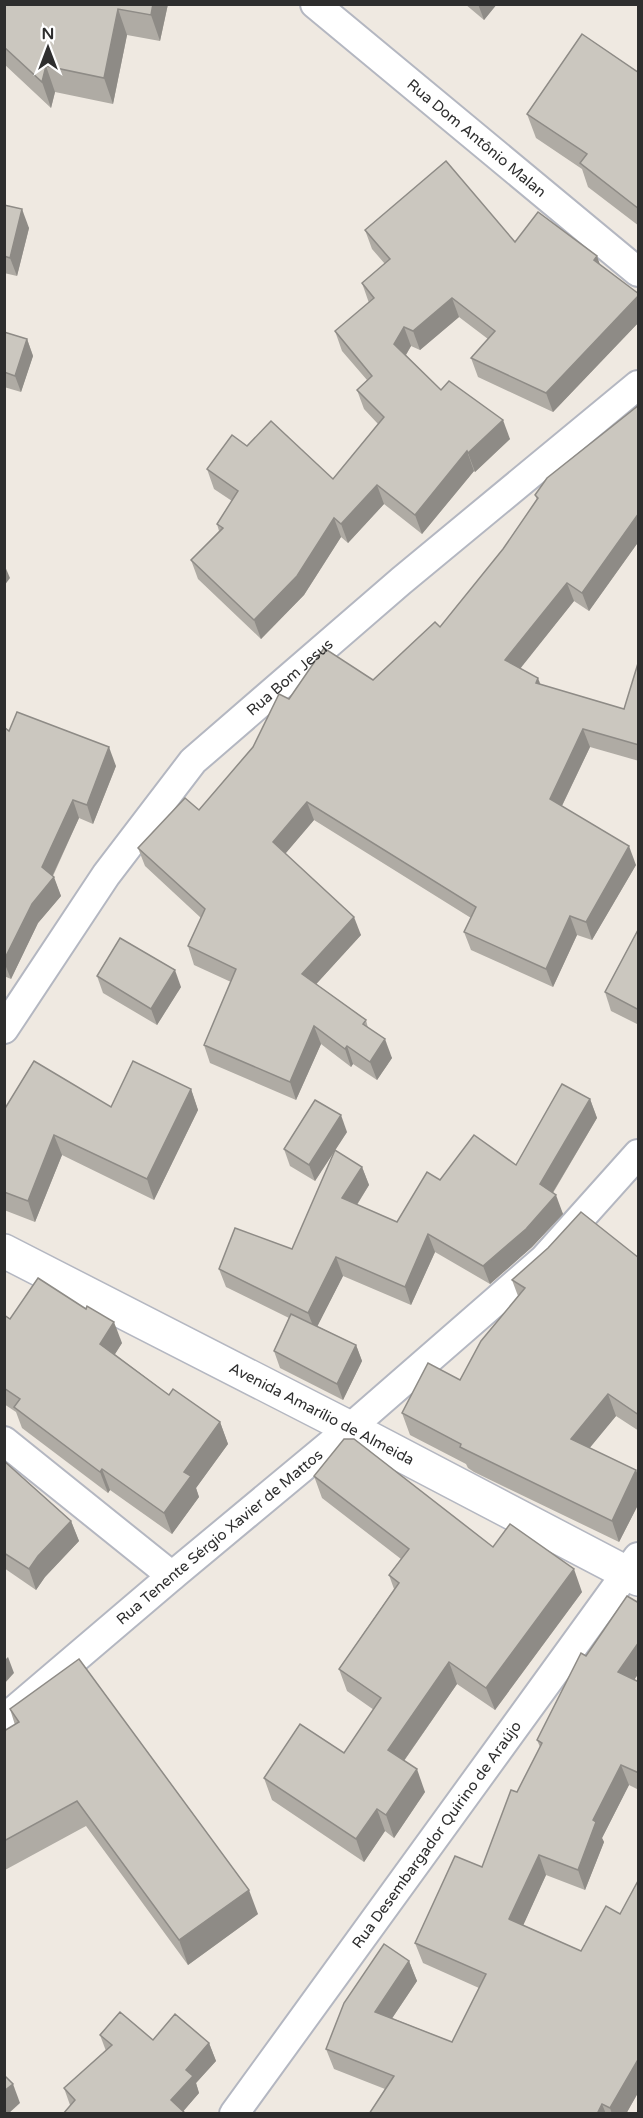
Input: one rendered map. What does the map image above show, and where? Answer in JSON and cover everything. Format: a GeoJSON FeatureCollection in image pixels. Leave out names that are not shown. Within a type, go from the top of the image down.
{"type":"FeatureCollection","features":[{"type":"Feature","properties":{"kind":"street","name":"Rua Dom Antônio Malan"},"geometry":{"type":"LineString","coordinates":[[315,4],[639,272]]}},
{"type":"Feature","properties":{"kind":"street","name":"Rua Bom Jesus"},"geometry":{"type":"LineString","coordinates":[[4,1029],[106,875],[193,761],[401,581],[639,385]]}},
{"type":"Feature","properties":{"kind":"street","name":"Rua Tenente Sérgio Xavier de Mattos"},"geometry":{"type":"LineString","coordinates":[[4,1719],[350,1428],[544,1259],[639,1154]]}},
{"type":"Feature","properties":{"kind":"street","name":"Avenida Amarílio de Almeida"},"geometry":{"type":"LineString","coordinates":[[4,1251],[350,1428],[635,1570]]}},
{"type":"Feature","properties":{"kind":"street"},"geometry":{"type":"LineString","coordinates":[[4,1441],[172,1576]]}},
{"type":"Feature","properties":{"kind":"street","name":"Rua Desembargador Quirino de Araújo"},"geometry":{"type":"LineString","coordinates":[[234,2114],[635,1570]]}},
{"type":"Feature","properties":{"kind":"building"},"geometry":{"type":"Polygon","coordinates":[[[4,4],[153,4],[151,15],[118,9],[104,78],[46,66],[42,82],[4,47],[4,4]]]}},
{"type":"Feature","properties":{"kind":"building"},"geometry":{"type":"Polygon","coordinates":[[[582,34],[639,73],[639,209],[580,163],[587,154],[527,114],[582,34]]]}},
{"type":"Feature","properties":{"kind":"building"},"geometry":{"type":"Polygon","coordinates":[[[446,161],[515,242],[538,212],[597,256],[594,260],[639,295],[546,393],[471,358],[495,331],[452,298],[413,331],[404,327],[394,344],[441,390],[449,381],[503,420],[468,453],[467,451],[415,515],[377,485],[341,524],[334,518],[297,576],[254,620],[191,560],[223,528],[217,524],[238,491],[207,469],[232,435],[247,446],[271,421],[333,479],[384,417],[357,390],[372,376],[335,331],[374,298],[362,283],[390,259],[365,230],[446,161]]]}},
{"type":"Feature","properties":{"kind":"building"},"geometry":{"type":"Polygon","coordinates":[[[4,205],[22,209],[10,258],[4,256],[4,205]]]}},
{"type":"Feature","properties":{"kind":"building"},"geometry":{"type":"Polygon","coordinates":[[[4,332],[27,339],[15,376],[4,372],[4,332]]]}},
{"type":"Feature","properties":{"kind":"building"},"geometry":{"type":"Polygon","coordinates":[[[639,405],[639,513],[582,593],[567,583],[505,660],[538,678],[536,683],[624,709],[639,660],[639,745],[583,729],[550,799],[629,846],[586,922],[570,916],[546,969],[464,932],[476,907],[307,802],[273,842],[354,917],[302,974],[366,1020],[363,1024],[385,1039],[370,1062],[347,1046],[345,1049],[314,1026],[290,1082],[204,1045],[236,969],[188,946],[205,909],[138,848],[185,798],[199,810],[253,747],[279,694],[289,699],[324,648],[373,680],[435,622],[440,627],[503,549],[538,498],[535,495],[547,478],[639,405]]]}},
{"type":"Feature","properties":{"kind":"building"},"geometry":{"type":"Polygon","coordinates":[[[17,712],[109,747],[87,805],[73,800],[42,867],[54,877],[32,904],[4,960],[4,727],[9,731],[17,712]]]}},
{"type":"Feature","properties":{"kind":"building"},"geometry":{"type":"Polygon","coordinates":[[[639,928],[639,1010],[605,992],[639,928]]]}},
{"type":"Feature","properties":{"kind":"building"},"geometry":{"type":"Polygon","coordinates":[[[120,938],[175,970],[151,1009],[97,976],[120,938]]]}},
{"type":"Feature","properties":{"kind":"building"},"geometry":{"type":"Polygon","coordinates":[[[34,1061],[111,1107],[133,1061],[191,1089],[147,1179],[54,1135],[28,1201],[4,1192],[4,1110],[34,1061]]]}},
{"type":"Feature","properties":{"kind":"building"},"geometry":{"type":"Polygon","coordinates":[[[562,1084],[590,1099],[540,1184],[556,1195],[526,1229],[483,1266],[428,1234],[405,1287],[336,1257],[308,1313],[219,1269],[235,1228],[292,1249],[335,1150],[362,1167],[342,1198],[397,1222],[427,1172],[440,1180],[474,1135],[516,1165],[562,1084]]]}},
{"type":"Feature","properties":{"kind":"building"},"geometry":{"type":"Polygon","coordinates":[[[315,1100],[341,1115],[309,1165],[284,1149],[315,1100]]]}},
{"type":"Feature","properties":{"kind":"building"},"geometry":{"type":"Polygon","coordinates":[[[581,1212],[639,1258],[639,1415],[608,1394],[571,1439],[636,1470],[612,1521],[460,1447],[461,1444],[402,1413],[428,1363],[460,1380],[481,1341],[525,1288],[512,1280],[548,1248],[581,1212]]]}},
{"type":"Feature","properties":{"kind":"building"},"geometry":{"type":"Polygon","coordinates":[[[38,1278],[86,1309],[87,1306],[114,1322],[100,1344],[169,1395],[173,1389],[220,1422],[184,1472],[191,1476],[164,1513],[102,1469],[100,1472],[14,1407],[20,1399],[4,1388],[4,1315],[10,1319],[38,1278]]]}},
{"type":"Feature","properties":{"kind":"building"},"geometry":{"type":"Polygon","coordinates":[[[291,1314],[356,1345],[337,1384],[274,1351],[291,1314]]]}},
{"type":"Feature","properties":{"kind":"building"},"geometry":{"type":"Polygon","coordinates":[[[344,1439],[354,1439],[493,1547],[510,1524],[574,1569],[486,1688],[449,1662],[388,1750],[417,1769],[386,1815],[377,1809],[356,1839],[264,1778],[300,1724],[344,1753],[381,1698],[339,1669],[399,1583],[389,1575],[409,1549],[314,1476],[344,1439]]]}},
{"type":"Feature","properties":{"kind":"building"},"geometry":{"type":"Polygon","coordinates":[[[4,1461],[71,1521],[29,1569],[4,1553],[4,1461]]]}},
{"type":"Feature","properties":{"kind":"building"},"geometry":{"type":"Polygon","coordinates":[[[627,1596],[639,1603],[639,1642],[618,1672],[639,1682],[639,1773],[621,1765],[593,1820],[596,1822],[578,1870],[539,1855],[509,1919],[581,1951],[606,1906],[620,1914],[639,1879],[639,2058],[610,2108],[602,2104],[597,2114],[369,2114],[394,2076],[326,2049],[344,2003],[384,1944],[409,1961],[375,2012],[452,2042],[486,1974],[415,1943],[455,1856],[482,1867],[511,1790],[517,1792],[542,1743],[537,1740],[581,1653],[586,1656],[627,1596]]]}},
{"type":"Feature","properties":{"kind":"building"},"geometry":{"type":"Polygon","coordinates":[[[79,1659],[249,1890],[179,1940],[77,1801],[4,1841],[4,1731],[19,1722],[10,1709],[79,1659]]]}},
{"type":"Feature","properties":{"kind":"building"},"geometry":{"type":"Polygon","coordinates":[[[120,2012],[153,2040],[175,2014],[209,2043],[186,2070],[193,2076],[171,2100],[186,2114],[63,2114],[75,2100],[64,2088],[112,2045],[100,2035],[120,2012]]]}},
{"type":"Feature","properties":{"kind":"building"},"geometry":{"type":"Polygon","coordinates":[[[4,2075],[13,2084],[4,2091],[4,2075]]]}}]}
